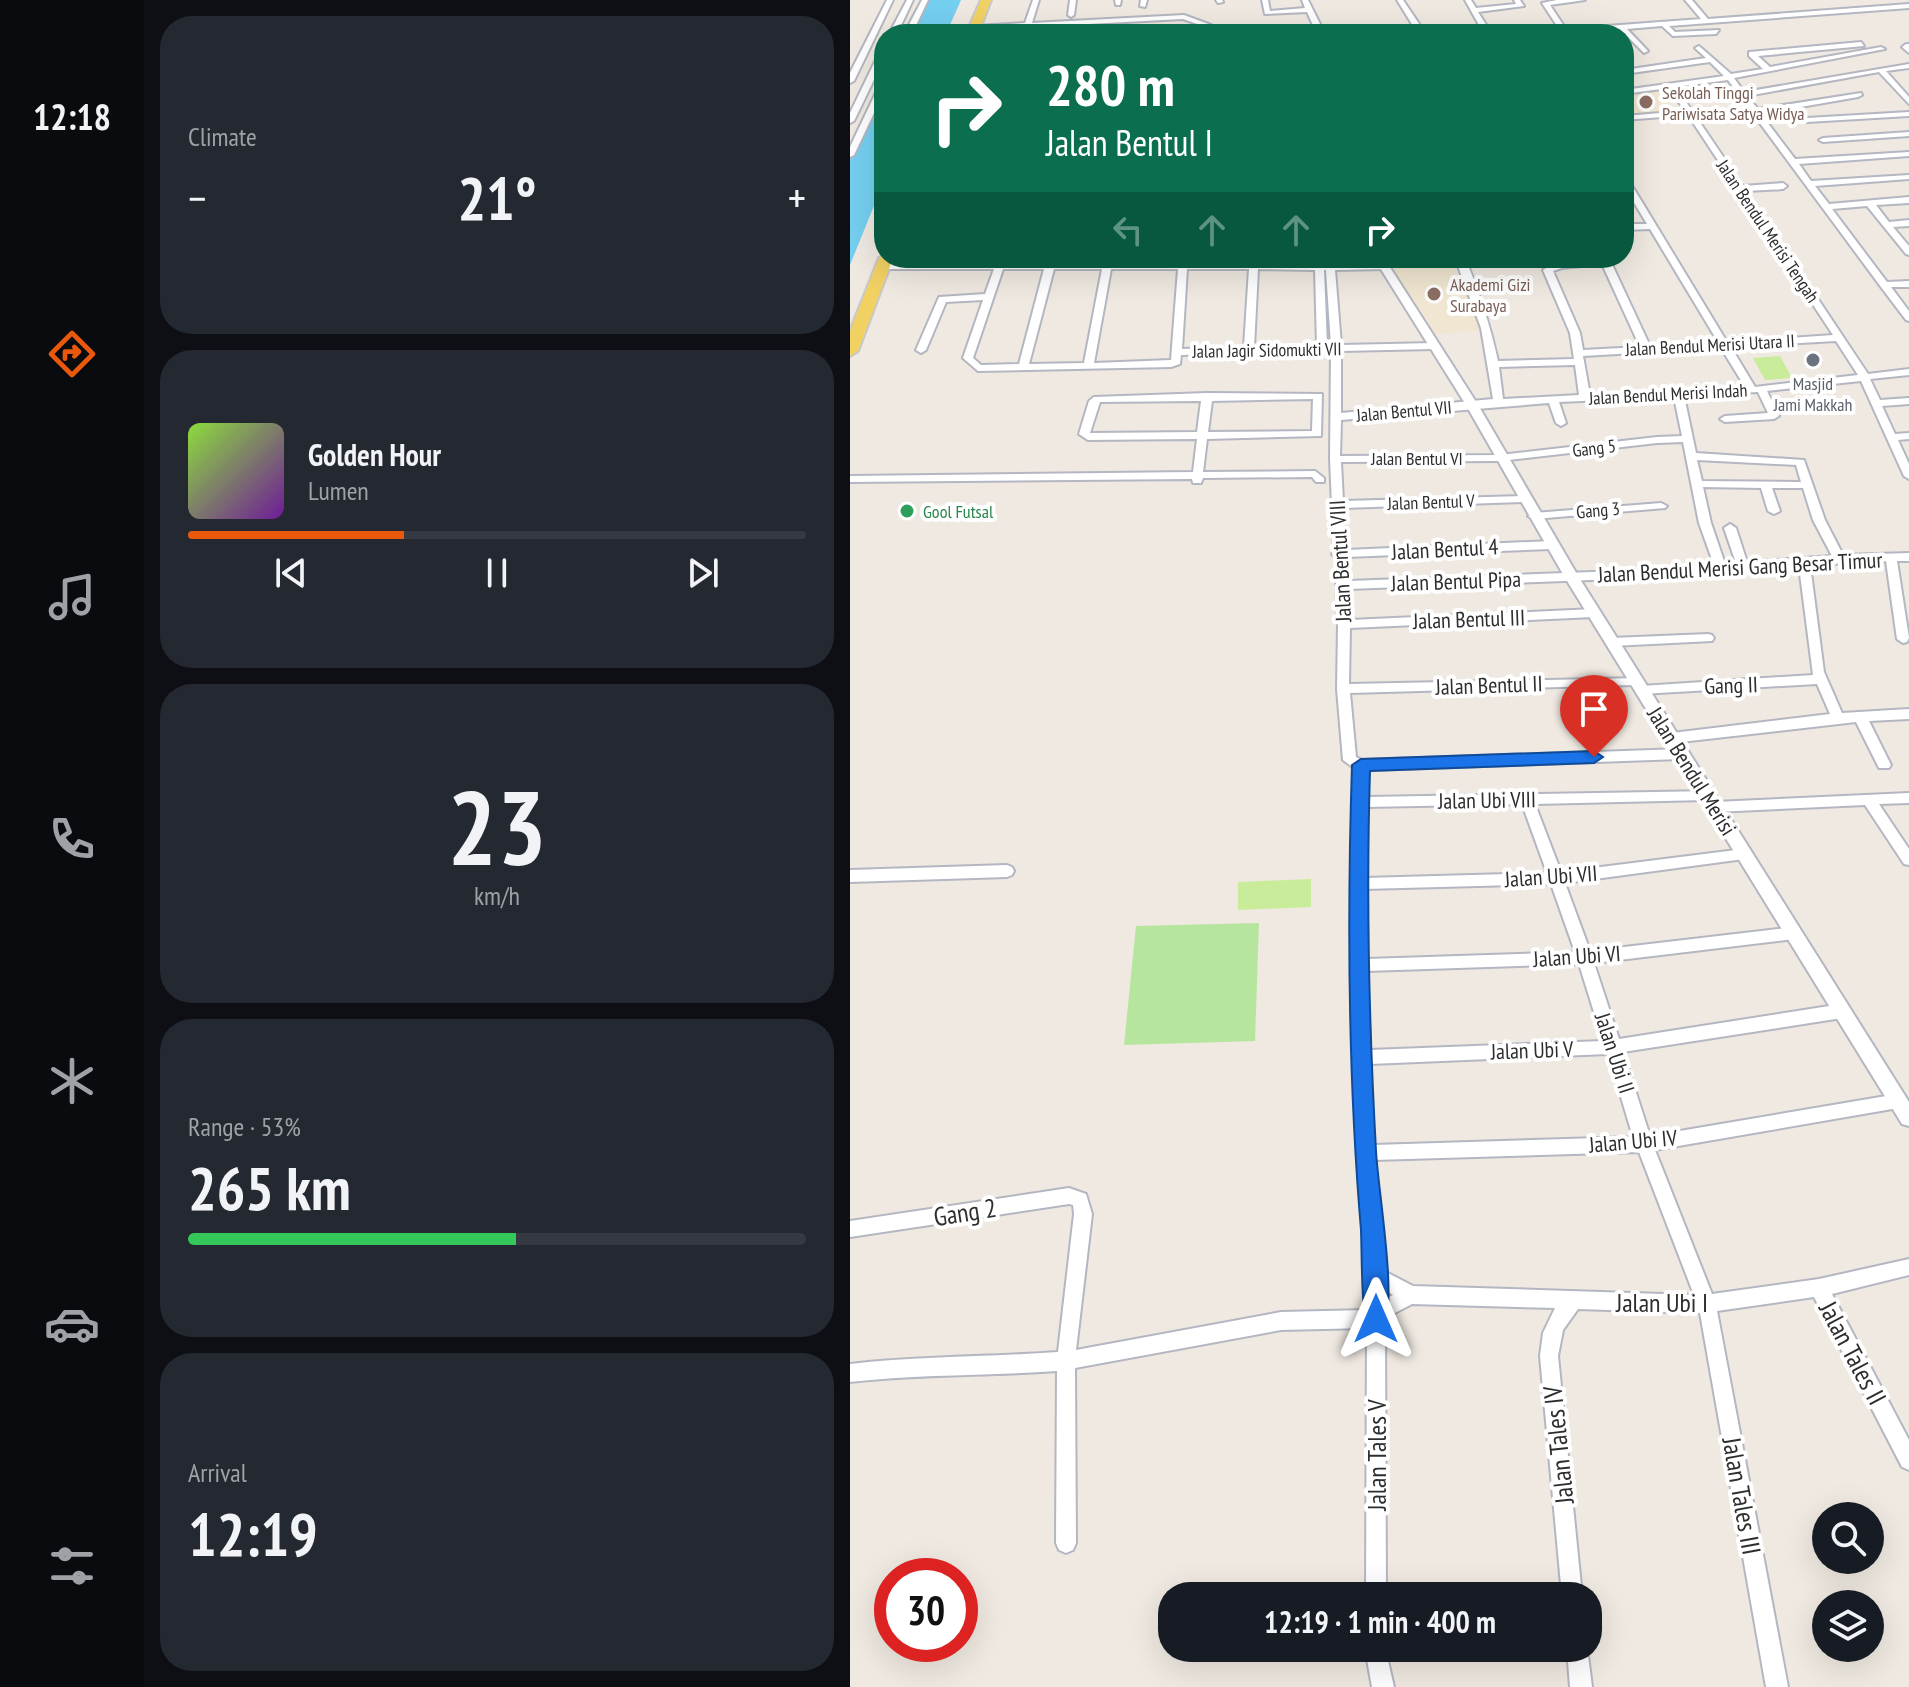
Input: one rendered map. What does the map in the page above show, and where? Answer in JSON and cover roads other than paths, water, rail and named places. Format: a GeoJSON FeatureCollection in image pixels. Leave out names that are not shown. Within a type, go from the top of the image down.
{"type":"FeatureCollection","features":[{"type":"Feature","properties":{"kind":"main road"},"geometry":{"type":"LineString","coordinates":[[977,24],[986,0]]}},
{"type":"Feature","properties":{"kind":"main road"},"geometry":{"type":"LineString","coordinates":[[850,351],[883,268]]}},
{"type":"Feature","properties":{"kind":"street"},"geometry":{"type":"LineString","coordinates":[[878,24],[890,0]]}},
{"type":"Feature","properties":{"kind":"street"},"geometry":{"type":"LineString","coordinates":[[898,24],[910,0]]}},
{"type":"Feature","properties":{"kind":"street"},"geometry":{"type":"LineString","coordinates":[[913,24],[925,0]]}},
{"type":"Feature","properties":{"kind":"street"},"geometry":{"type":"LineString","coordinates":[[1029,24],[1036,0]]}},
{"type":"Feature","properties":{"kind":"street"},"geometry":{"type":"LineString","coordinates":[[1071,15],[1073,0]]}},
{"type":"Feature","properties":{"kind":"street"},"geometry":{"type":"LineString","coordinates":[[1265,0],[1267,13],[1309,10]]}},
{"type":"Feature","properties":{"kind":"street"},"geometry":{"type":"LineString","coordinates":[[1305,0],[1316,24]]}},
{"type":"Feature","properties":{"kind":"street"},"geometry":{"type":"LineString","coordinates":[[1400,0],[1416,24]]}},
{"type":"Feature","properties":{"kind":"street"},"geometry":{"type":"LineString","coordinates":[[1468,0],[1483,24]]}},
{"type":"Feature","properties":{"kind":"street"},"geometry":{"type":"LineString","coordinates":[[1559,24],[1545,5],[1582,0]]}},
{"type":"Feature","properties":{"kind":"street"},"geometry":{"type":"LineString","coordinates":[[1688,0],[1706,20]]}},
{"type":"Feature","properties":{"kind":"street"},"geometry":{"type":"LineString","coordinates":[[1850,0],[1863,9]]}},
{"type":"Feature","properties":{"kind":"street"},"geometry":{"type":"LineString","coordinates":[[1857,0],[1863,9]]}},
{"type":"Feature","properties":{"kind":"street"},"geometry":{"type":"LineString","coordinates":[[1475,10],[1519,2]]}},
{"type":"Feature","properties":{"kind":"street"},"geometry":{"type":"LineString","coordinates":[[1634,26],[1909,6]]}},
{"type":"Feature","properties":{"kind":"street"},"geometry":{"type":"LineString","coordinates":[[1066,24],[1184,17],[1203,24]]}},
{"type":"Feature","properties":{"kind":"street"},"geometry":{"type":"LineString","coordinates":[[1663,23],[1673,34],[1716,32]]}},
{"type":"Feature","properties":{"kind":"street"},"geometry":{"type":"LineString","coordinates":[[850,81],[874,32]]}},
{"type":"Feature","properties":{"kind":"street"},"geometry":{"type":"LineString","coordinates":[[1634,40],[1644,51]]}},
{"type":"Feature","properties":{"kind":"street"},"geometry":{"type":"LineString","coordinates":[[1634,91],[1672,86],[1728,74],[1768,69],[1876,48],[1814,46],[1752,54],[1768,69]]}},
{"type":"Feature","properties":{"kind":"street"},"geometry":{"type":"LineString","coordinates":[[1699,48],[1728,74],[1884,285],[1906,309],[1909,318]]}},
{"type":"Feature","properties":{"kind":"street"},"geometry":{"type":"LineString","coordinates":[[1634,71],[1711,60]]}},
{"type":"Feature","properties":{"kind":"street"},"geometry":{"type":"LineString","coordinates":[[1743,94],[1909,66]]}},
{"type":"Feature","properties":{"kind":"street"},"geometry":{"type":"LineString","coordinates":[[1886,69],[1909,102]]}},
{"type":"Feature","properties":{"kind":"street"},"geometry":{"type":"LineString","coordinates":[[850,121],[874,72]]}},
{"type":"Feature","properties":{"kind":"street"},"geometry":{"type":"LineString","coordinates":[[1843,76],[1874,117]]}},
{"type":"Feature","properties":{"kind":"street","name":"Jalan Bendul Merisi Tengah"},"geometry":{"type":"LineString","coordinates":[[1672,86],[1864,376],[1909,476]]}},
{"type":"Feature","properties":{"kind":"street"},"geometry":{"type":"LineString","coordinates":[[1756,112],[1858,95]]}},
{"type":"Feature","properties":{"kind":"street"},"geometry":{"type":"LineString","coordinates":[[850,155],[874,105]]}},
{"type":"Feature","properties":{"kind":"street"},"geometry":{"type":"LineString","coordinates":[[1796,106],[1838,159]]}},
{"type":"Feature","properties":{"kind":"street"},"geometry":{"type":"LineString","coordinates":[[1634,117],[1689,113]]}},
{"type":"Feature","properties":{"kind":"street"},"geometry":{"type":"LineString","coordinates":[[1807,120],[1909,114]]}},
{"type":"Feature","properties":{"kind":"street"},"geometry":{"type":"LineString","coordinates":[[1823,140],[1909,134]]}},
{"type":"Feature","properties":{"kind":"street"},"geometry":{"type":"LineString","coordinates":[[1793,162],[1909,154]]}},
{"type":"Feature","properties":{"kind":"street"},"geometry":{"type":"LineString","coordinates":[[1809,184],[1909,177]]}},
{"type":"Feature","properties":{"kind":"street"},"geometry":{"type":"LineString","coordinates":[[1739,189],[1783,186]]}},
{"type":"Feature","properties":{"kind":"street"},"geometry":{"type":"LineString","coordinates":[[1826,207],[1909,200]]}},
{"type":"Feature","properties":{"kind":"street"},"geometry":{"type":"LineString","coordinates":[[1634,203],[1724,344],[1730,355],[1729,361],[1774,416],[1725,419]]}},
{"type":"Feature","properties":{"kind":"street"},"geometry":{"type":"LineString","coordinates":[[1870,204],[1908,250]]}},
{"type":"Feature","properties":{"kind":"street"},"geometry":{"type":"LineString","coordinates":[[1887,225],[1909,223]]}},
{"type":"Feature","properties":{"kind":"street"},"geometry":{"type":"LineString","coordinates":[[1634,227],[1650,226]]}},
{"type":"Feature","properties":{"kind":"street"},"geometry":{"type":"LineString","coordinates":[[921,350],[942,299],[987,297],[999,268]]}},
{"type":"Feature","properties":{"kind":"street"},"geometry":{"type":"LineString","coordinates":[[1023,366],[1049,268]]}},
{"type":"Feature","properties":{"kind":"street"},"geometry":{"type":"LineString","coordinates":[[1088,366],[1107,268]]}},
{"type":"Feature","properties":{"kind":"street"},"geometry":{"type":"LineString","coordinates":[[1176,352],[1183,268]]}},
{"type":"Feature","properties":{"kind":"street"},"geometry":{"type":"LineString","coordinates":[[1249,351],[1254,268]]}},
{"type":"Feature","properties":{"kind":"street","name":"Jalan Bentul VIII"},"geometry":{"type":"LineString","coordinates":[[1324,268],[1336,417],[1338,554],[1344,624],[1343,689],[1350,760],[1361,765]]}},
{"type":"Feature","properties":{"kind":"street","name":"Jalan Bendul Merisi"},"geometry":{"type":"LineString","coordinates":[[1386,268],[1472,405],[1551,545],[1909,1118]]}},
{"type":"Feature","properties":{"kind":"street"},"geometry":{"type":"LineString","coordinates":[[1465,268],[1495,364],[1498,402]]}},
{"type":"Feature","properties":{"kind":"street"},"geometry":{"type":"LineString","coordinates":[[1551,268],[1548,270],[1575,333],[1585,398]]}},
{"type":"Feature","properties":{"kind":"street"},"geometry":{"type":"LineString","coordinates":[[1608,268],[1646,349]]}},
{"type":"Feature","properties":{"kind":"street"},"geometry":{"type":"LineString","coordinates":[[1884,285],[1909,284]]}},
{"type":"Feature","properties":{"kind":"street","name":"Jalan Jagir Sidomukti VII"},"geometry":{"type":"LineString","coordinates":[[987,297],[968,359],[979,368],[1173,364],[1176,352],[1434,346]]}},
{"type":"Feature","properties":{"kind":"street","name":"Jalan Bendul Merisi Utara II"},"geometry":{"type":"LineString","coordinates":[[1495,364],[1580,358],[1646,349],[1839,338]]}},
{"type":"Feature","properties":{"kind":"street","name":"Jalan Bendul Merisi Indah"},"geometry":{"type":"LineString","coordinates":[[1472,405],[1753,390],[1909,372]]}},
{"type":"Feature","properties":{"kind":"street"},"geometry":{"type":"LineString","coordinates":[[1317,395],[1320,433],[1088,437],[1084,434],[1094,401],[1098,399],[1207,396],[1317,395]]}},
{"type":"Feature","properties":{"kind":"street"},"geometry":{"type":"LineString","coordinates":[[1679,395],[1705,523],[1721,569]]}},
{"type":"Feature","properties":{"kind":"street"},"geometry":{"type":"LineString","coordinates":[[1198,478],[1207,396]]}},
{"type":"Feature","properties":{"kind":"street"},"geometry":{"type":"LineString","coordinates":[[1553,399],[1561,423]]}},
{"type":"Feature","properties":{"kind":"street"},"geometry":{"type":"LineString","coordinates":[[1876,403],[1909,401]]}},
{"type":"Feature","properties":{"kind":"street","name":"Jalan Bentul VII"},"geometry":{"type":"LineString","coordinates":[[1336,417],[1472,405]]}},
{"type":"Feature","properties":{"kind":"street"},"geometry":{"type":"LineString","coordinates":[[1891,437],[1909,436]]}},
{"type":"Feature","properties":{"kind":"street","name":"Gang 5"},"geometry":{"type":"LineString","coordinates":[[1500,458],[1689,439]]}},
{"type":"Feature","properties":{"kind":"street"},"geometry":{"type":"LineString","coordinates":[[1691,456],[1798,461],[1819,520],[1839,559]]}},
{"type":"Feature","properties":{"kind":"street","name":"Jalan Bentul VI"},"geometry":{"type":"LineString","coordinates":[[1335,459],[1500,458]]}},
{"type":"Feature","properties":{"kind":"street"},"geometry":{"type":"LineString","coordinates":[[850,479],[1198,478],[1320,480],[1315,474],[1198,478],[850,486]]}},
{"type":"Feature","properties":{"kind":"street"},"geometry":{"type":"LineString","coordinates":[[1698,484],[1808,485]]}},
{"type":"Feature","properties":{"kind":"street"},"geometry":{"type":"LineString","coordinates":[[1765,485],[1774,511]]}},
{"type":"Feature","properties":{"kind":"street","name":"Jalan Bentul V"},"geometry":{"type":"LineString","coordinates":[[1338,505],[1523,499]]}},
{"type":"Feature","properties":{"kind":"street","name":"Gang 3"},"geometry":{"type":"LineString","coordinates":[[1534,516],[1661,506]]}},
{"type":"Feature","properties":{"kind":"street"},"geometry":{"type":"LineString","coordinates":[[1730,528],[1743,567]]}},
{"type":"Feature","properties":{"kind":"street","name":"Jalan Bentul 4"},"geometry":{"type":"LineString","coordinates":[[1338,554],[1551,545]]}},
{"type":"Feature","properties":{"kind":"street","name":"Jalan Bendul Merisi Gang Besar Timur"},"geometry":{"type":"LineString","coordinates":[[1571,576],[1909,557]]}},
{"type":"Feature","properties":{"kind":"street"},"geometry":{"type":"LineString","coordinates":[[1891,558],[1903,639]]}},
{"type":"Feature","properties":{"kind":"street"},"geometry":{"type":"LineString","coordinates":[[1804,562],[1822,679],[1838,718]]}},
{"type":"Feature","properties":{"kind":"street","name":"Jalan Bentul Pipa"},"geometry":{"type":"LineString","coordinates":[[1342,585],[1571,576]]}},
{"type":"Feature","properties":{"kind":"street","name":"Jalan Bentul III"},"geometry":{"type":"LineString","coordinates":[[1344,624],[1594,613]]}},
{"type":"Feature","properties":{"kind":"street"},"geometry":{"type":"LineString","coordinates":[[1612,642],[1708,638]]}},
{"type":"Feature","properties":{"kind":"street","name":"Gang II"},"geometry":{"type":"LineString","coordinates":[[1638,686],[1822,679]]}},
{"type":"Feature","properties":{"kind":"street","name":"Jalan Bentul II"},"geometry":{"type":"LineString","coordinates":[[1343,689],[1638,686]]}},
{"type":"Feature","properties":{"kind":"street"},"geometry":{"type":"LineString","coordinates":[[1672,738],[1838,718],[1909,714]]}},
{"type":"Feature","properties":{"kind":"street"},"geometry":{"type":"LineString","coordinates":[[1860,716],[1884,765]]}},
{"type":"Feature","properties":{"kind":"street"},"geometry":{"type":"LineString","coordinates":[[1361,765],[1681,754]]}},
{"type":"Feature","properties":{"kind":"street","name":"Jalan Tales V"},"geometry":{"type":"LineString","coordinates":[[1361,765],[1357,884],[1365,1153],[1376,1276],[1370,1317],[1376,1582]]}},
{"type":"Feature","properties":{"kind":"street","name":"Jalan Ubi VIII"},"geometry":{"type":"LineString","coordinates":[[1362,802],[1909,798]]}},
{"type":"Feature","properties":{"kind":"street","name":"Jalan Ubi II"},"geometry":{"type":"LineString","coordinates":[[1527,799],[1585,958],[1644,1144],[1707,1304]]}},
{"type":"Feature","properties":{"kind":"street"},"geometry":{"type":"LineString","coordinates":[[1869,800],[1909,860]]}},
{"type":"Feature","properties":{"kind":"street","name":"Jalan Ubi VII"},"geometry":{"type":"LineString","coordinates":[[1357,884],[1557,878],[1744,854]]}},
{"type":"Feature","properties":{"kind":"street"},"geometry":{"type":"LineString","coordinates":[[850,876],[1007,871]]}},
{"type":"Feature","properties":{"kind":"street","name":"Jalan Ubi VI"},"geometry":{"type":"LineString","coordinates":[[1359,965],[1585,958],[1794,933]]}},
{"type":"Feature","properties":{"kind":"street","name":"Jalan Ubi V"},"geometry":{"type":"LineString","coordinates":[[1363,1057],[1613,1047],[1842,1011]]}},
{"type":"Feature","properties":{"kind":"street","name":"Jalan Ubi IV"},"geometry":{"type":"LineString","coordinates":[[1365,1153],[1644,1144],[1898,1101]]}},
{"type":"Feature","properties":{"kind":"street","name":"Gang 2"},"geometry":{"type":"LineString","coordinates":[[850,1229],[1069,1196],[1080,1200],[1083,1214],[1066,1361]]}},
{"type":"Feature","properties":{"kind":"street","name":"Jalan Ubi I"},"geometry":{"type":"LineString","coordinates":[[1376,1276],[1411,1295],[1707,1304],[1819,1288],[1909,1267]]}},
{"type":"Feature","properties":{"kind":"street","name":"Jalan Tales II"},"geometry":{"type":"LineString","coordinates":[[1819,1288],[1909,1460]]}},
{"type":"Feature","properties":{"kind":"street","name":"Jalan Ubi I"},"geometry":{"type":"LineString","coordinates":[[1370,1317],[1411,1295]]}},
{"type":"Feature","properties":{"kind":"street","name":"Jalan Tales IV"},"geometry":{"type":"LineString","coordinates":[[1571,1582],[1549,1356],[1550,1336],[1557,1318],[1573,1301]]}},
{"type":"Feature","properties":{"kind":"street","name":"Jalan Tales III"},"geometry":{"type":"LineString","coordinates":[[1707,1304],[1777,1687]]}},
{"type":"Feature","properties":{"kind":"street"},"geometry":{"type":"LineString","coordinates":[[850,1373],[893,1368],[980,1367],[1066,1361],[1281,1321],[1370,1317]]}},
{"type":"Feature","properties":{"kind":"street"},"geometry":{"type":"LineString","coordinates":[[1066,1361],[1066,1543]]}},
{"type":"Feature","properties":{"kind":"street"},"geometry":{"type":"LineString","coordinates":[[1377,1662],[1381,1685]]}},
{"type":"Feature","properties":{"kind":"street"},"geometry":{"type":"LineString","coordinates":[[1578,1662],[1581,1687]]}},
{"type":"Feature","properties":{"kind":"water"},"geometry":{"type":"Polygon","coordinates":[[[927,0],[961,0],[950,24],[916,24],[927,0]]]}},
{"type":"Feature","properties":{"kind":"water"},"geometry":{"type":"Polygon","coordinates":[[[874,108],[874,206],[850,265],[850,155],[874,108]]]}},
{"type":"Feature","properties":{"kind":"place","name":"Sekolah Tinggi Pariwisata Satya Widya"},"geometry":{"type":"Point","coordinates":[1646,102]}},
{"type":"Feature","properties":{"kind":"place","name":"Akademi Gizi Surabaya"},"geometry":{"type":"Point","coordinates":[1434,294]}},
{"type":"Feature","properties":{"kind":"place","name":"Masjid Jami Makkah"},"geometry":{"type":"Point","coordinates":[1813,360]}},
{"type":"Feature","properties":{"kind":"place","name":"Gool Futsal"},"geometry":{"type":"Point","coordinates":[907,511]}}]}
